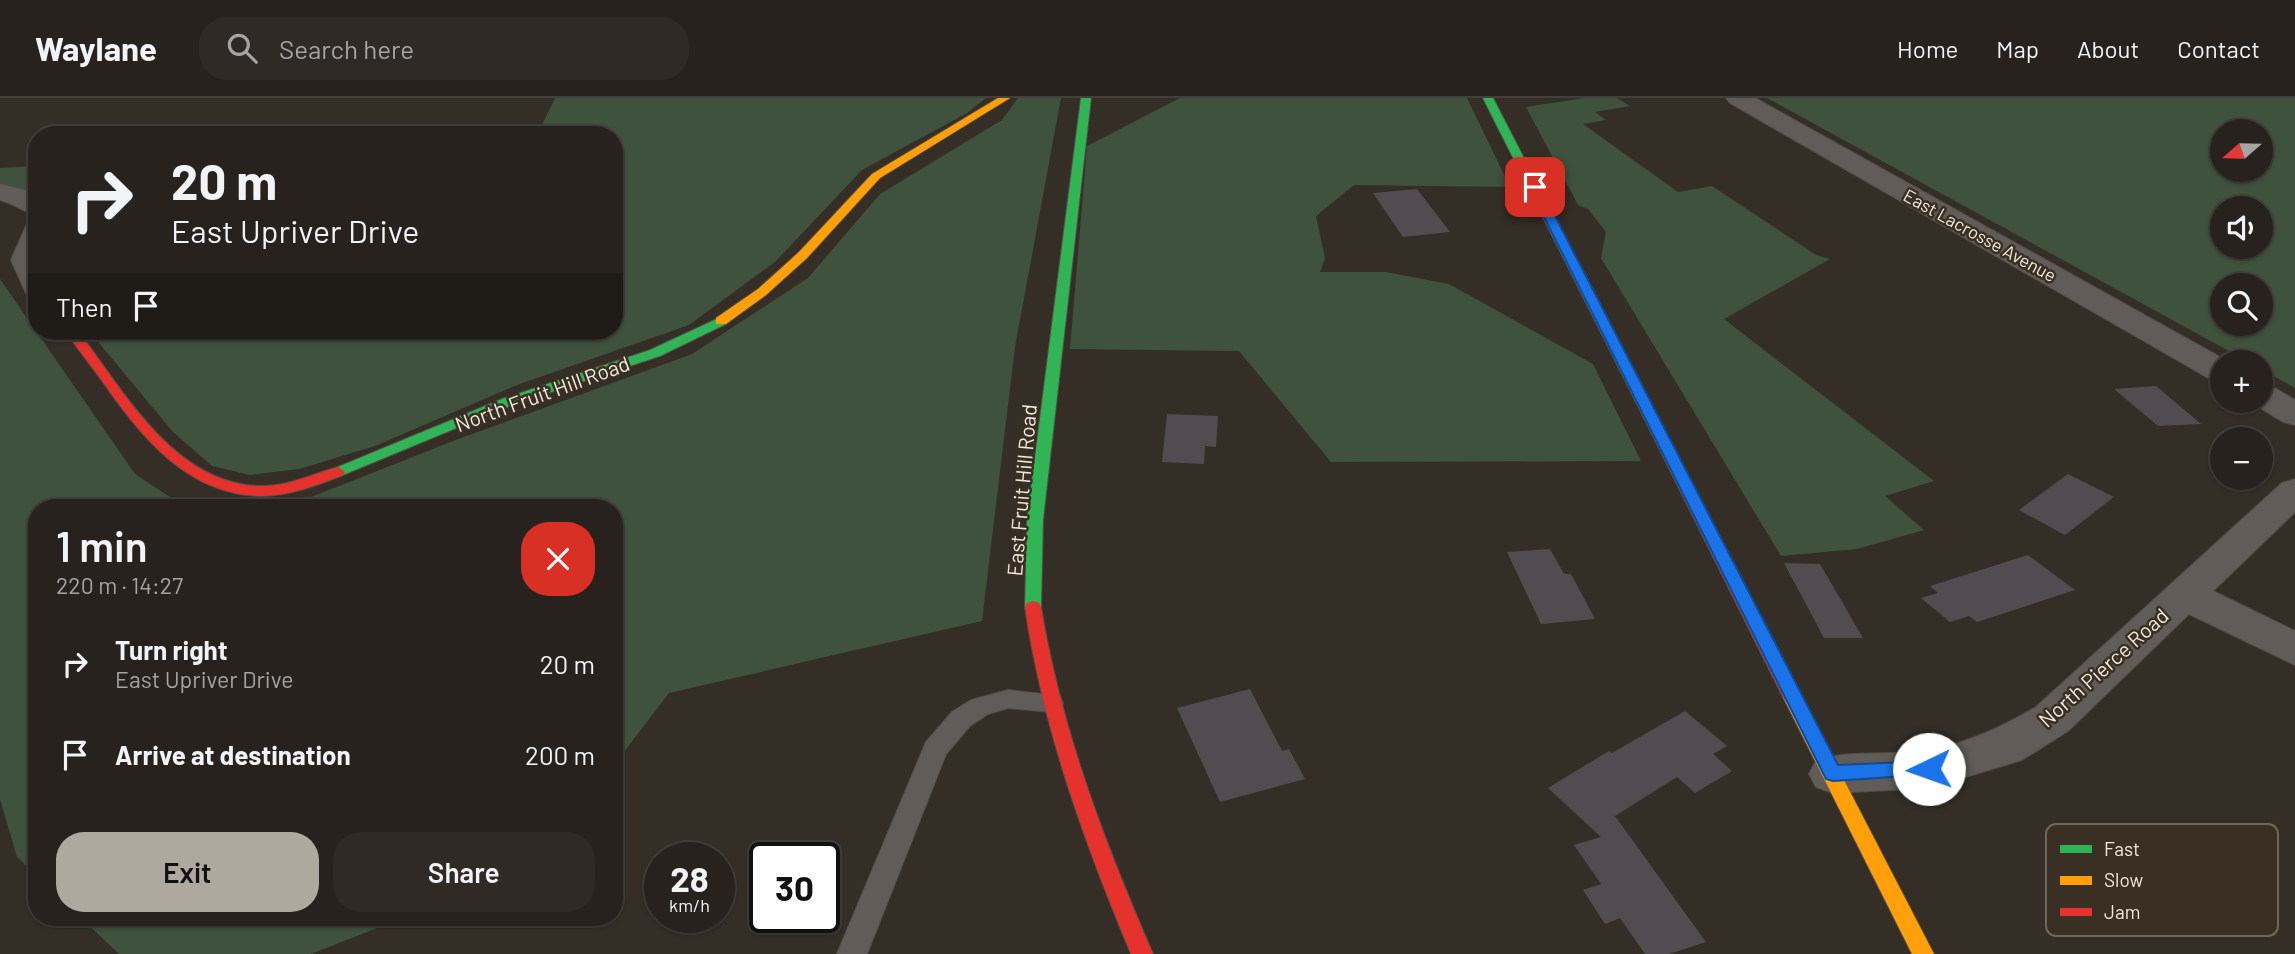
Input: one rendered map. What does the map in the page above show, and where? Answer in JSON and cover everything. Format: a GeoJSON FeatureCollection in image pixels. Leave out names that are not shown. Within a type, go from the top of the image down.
{"type":"FeatureCollection","features":[{"type":"Feature","properties":{"kind":"street","name":"North Fruit Hill Road"},"geometry":{"type":"LineString","coordinates":[[79,340],[164,447],[199,478],[238,490],[273,490],[311,481],[357,466],[505,402],[663,351],[703,332],[749,302],[817,243],[859,191],[878,174],[988,111],[1005,98]]}},
{"type":"Feature","properties":{"kind":"street","name":"East Fruit Hill Road"},"geometry":{"type":"LineString","coordinates":[[1086,98],[1035,520],[1032,600],[1038,649],[1051,703],[1107,869],[1142,954]]}},
{"type":"Feature","properties":{"kind":"street"},"geometry":{"type":"LineString","coordinates":[[1488,98],[1923,954]]}},
{"type":"Feature","properties":{"kind":"street","name":"East Lacrosse Avenue"},"geometry":{"type":"LineString","coordinates":[[1738,98],[2210,365]]}},
{"type":"Feature","properties":{"kind":"street"},"geometry":{"type":"LineString","coordinates":[[0,192],[28,199]]}},
{"type":"Feature","properties":{"kind":"street"},"geometry":{"type":"LineString","coordinates":[[2273,401],[2295,415]]}},
{"type":"Feature","properties":{"kind":"street","name":"North Pierce Road"},"geometry":{"type":"LineString","coordinates":[[1833,774],[1929,769],[2006,747],[2052,719],[2295,491]]}},
{"type":"Feature","properties":{"kind":"street"},"geometry":{"type":"LineString","coordinates":[[2183,594],[2295,649]]}},
{"type":"Feature","properties":{"kind":"lane"},"geometry":{"type":"LineString","coordinates":[[852,954],[936,749],[961,719],[980,707],[1008,699],[1051,703]]}},
{"type":"Feature","properties":{"kind":"green space"},"geometry":{"type":"Polygon","coordinates":[[[555,98],[986,98],[967,113],[862,170],[775,262],[689,325],[517,385],[375,446],[299,469],[250,475],[212,466],[173,432],[96,340],[623,340],[623,126],[541,126],[555,98]]]}},
{"type":"Feature","properties":{"kind":"green space"},"geometry":{"type":"Polygon","coordinates":[[[1018,98],[1061,98],[1015,347],[982,621],[669,693],[623,753],[623,499],[306,499],[453,441],[692,354],[808,278],[880,194],[1002,120],[1018,98]]]}},
{"type":"Feature","properties":{"kind":"green space"},"geometry":{"type":"Polygon","coordinates":[[[1180,98],[1467,98],[1510,187],[1354,185],[1316,216],[1325,258],[1320,272],[1385,272],[1449,284],[1593,364],[1641,461],[1331,462],[1239,351],[1070,349],[1087,146],[1180,98]]]}},
{"type":"Feature","properties":{"kind":"green space"},"geometry":{"type":"Polygon","coordinates":[[[1584,98],[1617,98],[1630,106],[1595,112],[1606,120],[1583,124],[1678,192],[1712,186],[1816,255],[1830,259],[1724,319],[1934,481],[1885,496],[1924,530],[1857,549],[1781,556],[1601,258],[1606,232],[1588,209],[1578,205],[1526,107],[1584,98]]]}},
{"type":"Feature","properties":{"kind":"green space"},"geometry":{"type":"Polygon","coordinates":[[[1767,98],[2295,98],[2295,388],[2273,376],[2273,350],[2227,350],[1767,98]]]}},
{"type":"Feature","properties":{"kind":"green space"},"geometry":{"type":"Polygon","coordinates":[[[28,166],[28,193],[0,185],[0,168],[28,166]]]}},
{"type":"Feature","properties":{"kind":"green space"},"geometry":{"type":"Polygon","coordinates":[[[0,279],[28,319],[28,340],[42,340],[135,474],[173,499],[28,499],[28,867],[17,857],[0,799],[0,279]]]}},
{"type":"Feature","properties":{"kind":"green space"},"geometry":{"type":"Polygon","coordinates":[[[89,926],[382,926],[311,954],[119,954],[89,926]]]}},
{"type":"Feature","properties":{"kind":"building"},"geometry":{"type":"Polygon","coordinates":[[[1417,189],[1450,232],[1403,237],[1373,193],[1417,189]]]}},
{"type":"Feature","properties":{"kind":"building"},"geometry":{"type":"Polygon","coordinates":[[[2156,386],[2201,424],[2158,426],[2114,389],[2156,386]]]}},
{"type":"Feature","properties":{"kind":"building"},"geometry":{"type":"Polygon","coordinates":[[[1167,414],[1218,416],[1216,447],[1205,446],[1204,464],[1162,462],[1167,414]]]}},
{"type":"Feature","properties":{"kind":"building"},"geometry":{"type":"Polygon","coordinates":[[[2068,474],[2114,497],[2065,535],[2019,510],[2068,474]]]}},
{"type":"Feature","properties":{"kind":"building"},"geometry":{"type":"Polygon","coordinates":[[[1550,549],[1564,574],[1571,574],[1595,619],[1541,624],[1507,552],[1550,549]]]}},
{"type":"Feature","properties":{"kind":"building"},"geometry":{"type":"Polygon","coordinates":[[[2028,555],[2075,590],[1977,622],[1969,616],[1950,622],[1921,598],[1938,593],[1930,586],[2028,555]]]}},
{"type":"Feature","properties":{"kind":"building"},"geometry":{"type":"Polygon","coordinates":[[[1784,563],[1820,564],[1863,638],[1824,638],[1784,563]]]}},
{"type":"Feature","properties":{"kind":"building"},"geometry":{"type":"Polygon","coordinates":[[[1250,689],[1282,751],[1289,749],[1305,779],[1220,802],[1177,708],[1250,689]]]}},
{"type":"Feature","properties":{"kind":"building"},"geometry":{"type":"Polygon","coordinates":[[[1685,711],[1727,746],[1713,754],[1732,771],[1695,793],[1677,777],[1615,816],[1706,942],[1669,954],[1645,954],[1620,918],[1605,924],[1583,890],[1601,884],[1574,845],[1601,837],[1548,788],[1609,751],[1612,753],[1685,711]]]}},
{"type":"Feature","properties":{"kind":"traffic: fast"},"geometry":{"type":"LineString","coordinates":[[1033,607],[1035,520],[1086,98]]}},
{"type":"Feature","properties":{"kind":"traffic: fast"},"geometry":{"type":"LineString","coordinates":[[1488,98],[1643,402]]}},
{"type":"Feature","properties":{"kind":"traffic: fast"},"geometry":{"type":"LineString","coordinates":[[338,472],[507,402],[655,353],[721,321]]}},
{"type":"Feature","properties":{"kind":"traffic: slow"},"geometry":{"type":"LineString","coordinates":[[721,321],[762,292],[803,255],[876,176],[1005,98]]}},
{"type":"Feature","properties":{"kind":"traffic: slow"},"geometry":{"type":"LineString","coordinates":[[1792,697],[1923,954]]}},
{"type":"Feature","properties":{"kind":"traffic: jam"},"geometry":{"type":"LineString","coordinates":[[79,340],[151,435],[174,457],[200,475],[229,487],[260,491],[290,487],[338,472]]}},
{"type":"Feature","properties":{"kind":"traffic: jam"},"geometry":{"type":"LineString","coordinates":[[1643,402],[1792,697]]}},
{"type":"Feature","properties":{"kind":"traffic: jam"},"geometry":{"type":"LineString","coordinates":[[1033,607],[1040,652],[1062,741],[1091,828],[1142,954]]}},
{"type":"Feature","properties":{"kind":"route"},"geometry":{"type":"LineString","coordinates":[[1535,187],[1833,774],[1929,769]]}}]}
